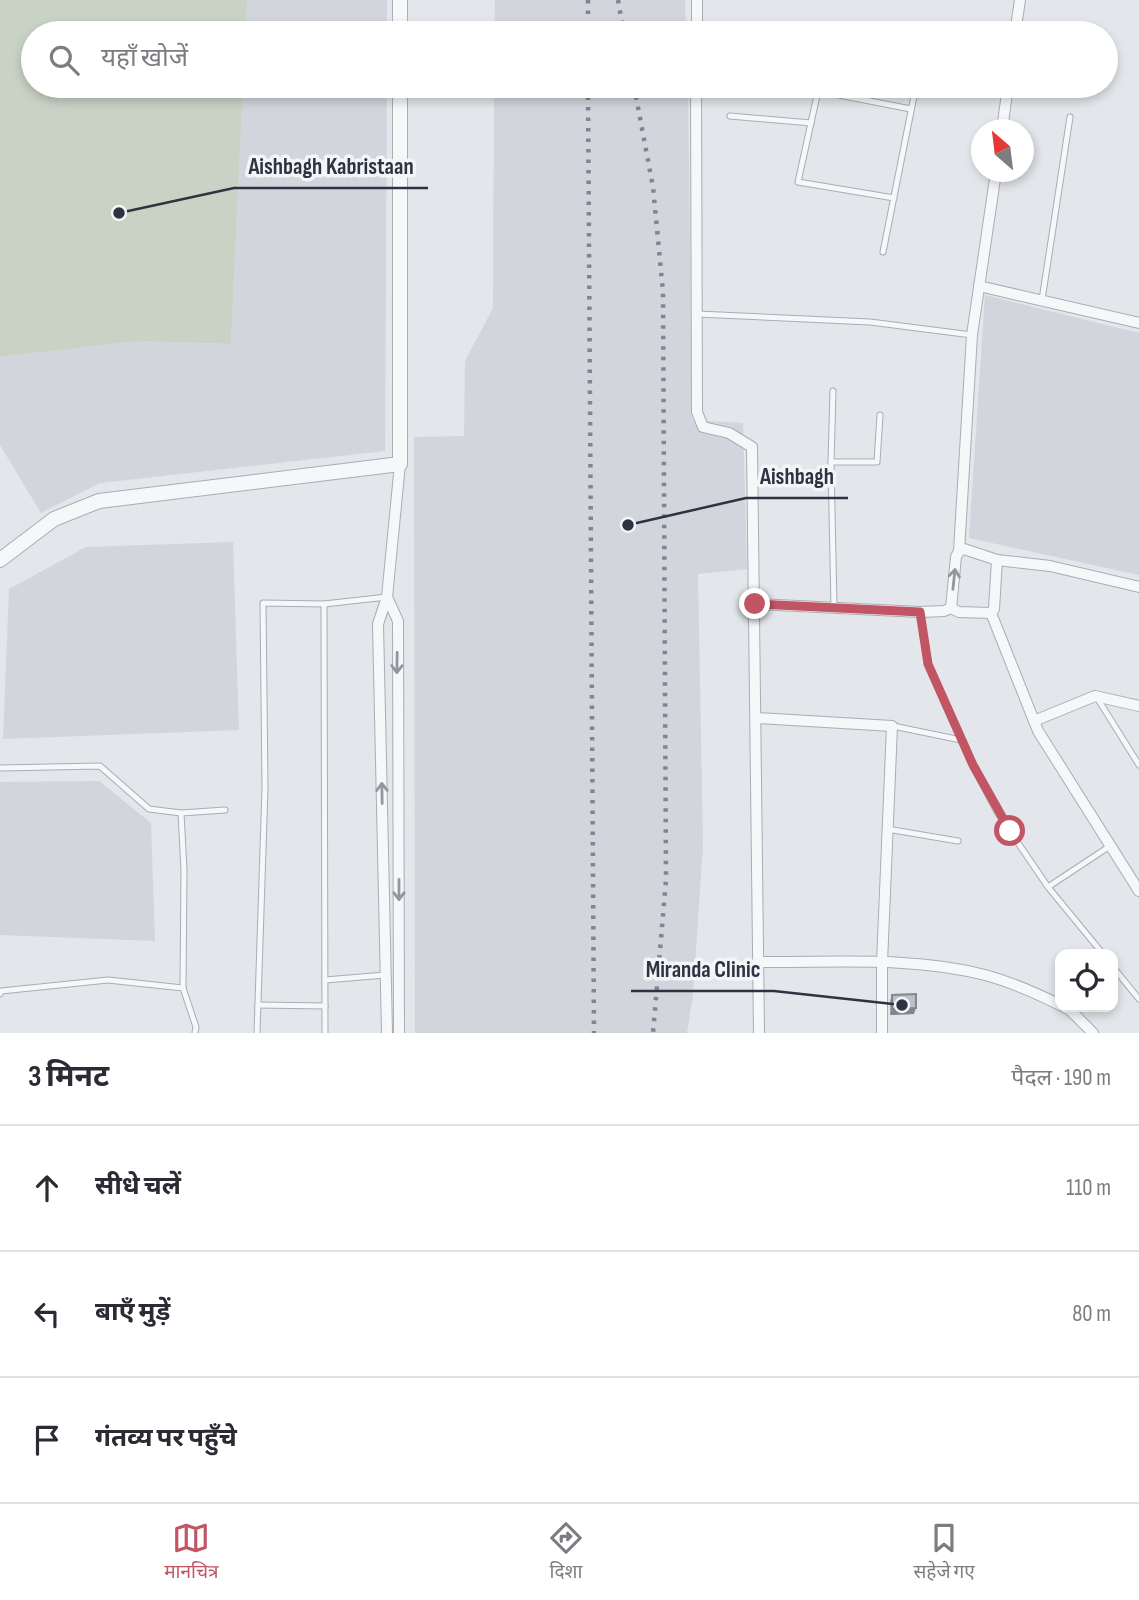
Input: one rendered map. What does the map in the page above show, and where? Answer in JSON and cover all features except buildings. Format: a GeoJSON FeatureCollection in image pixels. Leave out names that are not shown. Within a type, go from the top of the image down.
{"type":"FeatureCollection","features":[{"type":"Feature","properties":{"kind":"street"},"geometry":{"type":"LineString","coordinates":[[400,0],[400,21]]}},
{"type":"Feature","properties":{"kind":"street"},"geometry":{"type":"LineString","coordinates":[[696,21],[697,0]]}},
{"type":"Feature","properties":{"kind":"street"},"geometry":{"type":"LineString","coordinates":[[1017,21],[1020,0]]}},
{"type":"Feature","properties":{"kind":"street"},"geometry":{"type":"LineString","coordinates":[[387,1033],[378,624],[387,597],[400,464],[400,98]]}},
{"type":"Feature","properties":{"kind":"street"},"geometry":{"type":"LineString","coordinates":[[696,98],[697,412],[703,427],[729,433],[752,447],[759,1033]]}},
{"type":"Feature","properties":{"kind":"street"},"geometry":{"type":"LineString","coordinates":[[1003,119],[1005,98]]}},
{"type":"Feature","properties":{"kind":"street"},"geometry":{"type":"LineString","coordinates":[[951,608],[959,551],[972,335],[995,182]]}},
{"type":"Feature","properties":{"kind":"street"},"geometry":{"type":"LineString","coordinates":[[979,286],[1139,323]]}},
{"type":"Feature","properties":{"kind":"street"},"geometry":{"type":"LineString","coordinates":[[0,560],[54,519],[99,501],[400,464]]}},
{"type":"Feature","properties":{"kind":"street"},"geometry":{"type":"LineString","coordinates":[[959,551],[964,549],[998,560],[1050,566],[1139,587]]}},
{"type":"Feature","properties":{"kind":"street"},"geometry":{"type":"LineString","coordinates":[[755,604],[920,612],[951,608],[959,612],[990,613],[994,610],[998,560]]}},
{"type":"Feature","properties":{"kind":"street"},"geometry":{"type":"LineString","coordinates":[[387,597],[398,621],[399,1033]]}},
{"type":"Feature","properties":{"kind":"street"},"geometry":{"type":"LineString","coordinates":[[990,613],[1034,721],[1139,891]]}},
{"type":"Feature","properties":{"kind":"street"},"geometry":{"type":"LineString","coordinates":[[1034,721],[1095,696],[1139,706]]}},
{"type":"Feature","properties":{"kind":"street"},"geometry":{"type":"LineString","coordinates":[[755,718],[892,726],[882,963],[882,1033]]}},
{"type":"Feature","properties":{"kind":"street"},"geometry":{"type":"LineString","coordinates":[[758,962],[917,964],[984,975],[1031,990],[1055,1002]]}},
{"type":"Feature","properties":{"kind":"street"},"geometry":{"type":"LineString","coordinates":[[1069,1012],[1093,1033]]}},
{"type":"Feature","properties":{"kind":"lane"},"geometry":{"type":"LineString","coordinates":[[816,98],[798,182],[894,198]]}},
{"type":"Feature","properties":{"kind":"lane"},"geometry":{"type":"LineString","coordinates":[[854,98],[911,109]]}},
{"type":"Feature","properties":{"kind":"lane"},"geometry":{"type":"LineString","coordinates":[[884,252],[913,98]]}},
{"type":"Feature","properties":{"kind":"lane"},"geometry":{"type":"LineString","coordinates":[[730,116],[811,123]]}},
{"type":"Feature","properties":{"kind":"lane"},"geometry":{"type":"LineString","coordinates":[[1042,300],[1070,117]]}},
{"type":"Feature","properties":{"kind":"lane"},"geometry":{"type":"LineString","coordinates":[[696,314],[859,321],[972,335]]}},
{"type":"Feature","properties":{"kind":"lane"},"geometry":{"type":"LineString","coordinates":[[833,391],[831,462],[834,607]]}},
{"type":"Feature","properties":{"kind":"lane"},"geometry":{"type":"LineString","coordinates":[[831,462],[877,461],[880,415]]}},
{"type":"Feature","properties":{"kind":"lane"},"geometry":{"type":"LineString","coordinates":[[257,1033],[265,788],[264,603],[324,604],[387,597]]}},
{"type":"Feature","properties":{"kind":"lane"},"geometry":{"type":"LineString","coordinates":[[324,604],[325,1033]]}},
{"type":"Feature","properties":{"kind":"lane"},"geometry":{"type":"LineString","coordinates":[[920,612],[928,664],[961,740],[997,812],[1048,887],[1099,949]]}},
{"type":"Feature","properties":{"kind":"lane"},"geometry":{"type":"LineString","coordinates":[[1095,696],[1139,765]]}},
{"type":"Feature","properties":{"kind":"lane"},"geometry":{"type":"LineString","coordinates":[[892,726],[961,740]]}},
{"type":"Feature","properties":{"kind":"lane"},"geometry":{"type":"LineString","coordinates":[[0,768],[100,766],[149,809],[181,813],[225,810]]}},
{"type":"Feature","properties":{"kind":"lane"},"geometry":{"type":"LineString","coordinates":[[181,813],[184,870],[183,988],[196,1027],[195,1033]]}},
{"type":"Feature","properties":{"kind":"lane"},"geometry":{"type":"LineString","coordinates":[[887,829],[958,841]]}},
{"type":"Feature","properties":{"kind":"lane"},"geometry":{"type":"LineString","coordinates":[[1048,887],[1111,846]]}},
{"type":"Feature","properties":{"kind":"lane"},"geometry":{"type":"LineString","coordinates":[[1118,973],[1139,999]]}},
{"type":"Feature","properties":{"kind":"lane"},"geometry":{"type":"LineString","coordinates":[[325,980],[387,975]]}},
{"type":"Feature","properties":{"kind":"lane"},"geometry":{"type":"LineString","coordinates":[[0,994],[1,991],[108,980],[183,988]]}},
{"type":"Feature","properties":{"kind":"lane"},"geometry":{"type":"LineString","coordinates":[[258,1005],[325,1006]]}},
{"type":"Feature","properties":{"kind":"shaded area"},"geometry":{"type":"Polygon","coordinates":[[[247,0],[387,0],[387,21],[246,21],[247,0]]]}},
{"type":"Feature","properties":{"kind":"shaded area"},"geometry":{"type":"Polygon","coordinates":[[[495,0],[685,0],[686,21],[494,21],[495,0]]]}},
{"type":"Feature","properties":{"kind":"shaded area"},"geometry":{"type":"Polygon","coordinates":[[[242,98],[387,98],[385,451],[100,483],[41,513],[0,445],[0,357],[139,341],[231,344],[242,98]]]}},
{"type":"Feature","properties":{"kind":"shaded area"},"geometry":{"type":"Polygon","coordinates":[[[494,98],[688,98],[692,420],[743,423],[747,569],[698,574],[703,846],[693,994],[687,1033],[415,1033],[414,437],[464,436],[465,361],[493,308],[494,98]]]}},
{"type":"Feature","properties":{"kind":"shaded area"},"geometry":{"type":"Polygon","coordinates":[[[985,295],[1139,333],[1139,575],[969,538],[985,295]]]}},
{"type":"Feature","properties":{"kind":"shaded area"},"geometry":{"type":"Polygon","coordinates":[[[233,542],[239,730],[3,739],[9,589],[86,547],[233,542]]]}},
{"type":"Feature","properties":{"kind":"shaded area"},"geometry":{"type":"Polygon","coordinates":[[[99,781],[151,823],[155,941],[0,935],[0,782],[99,781]]]}},
{"type":"Feature","properties":{"kind":"green space"},"geometry":{"type":"Polygon","coordinates":[[[0,0],[247,0],[246,21],[21,21],[21,98],[242,98],[231,344],[139,341],[0,357],[0,0]]]}},
{"type":"Feature","properties":{"kind":"railway"},"geometry":{"type":"LineString","coordinates":[[588,0],[588,21]]}},
{"type":"Feature","properties":{"kind":"railway"},"geometry":{"type":"LineString","coordinates":[[618,0],[622,21]]}},
{"type":"Feature","properties":{"kind":"railway"},"geometry":{"type":"LineString","coordinates":[[588,98],[594,1033]]}},
{"type":"Feature","properties":{"kind":"railway"},"geometry":{"type":"LineString","coordinates":[[636,98],[653,187],[663,292],[666,880],[653,1033]]}},
{"type":"Feature","properties":{"kind":"place","name":"Aishbagh Kabristaan"},"geometry":{"type":"Point","coordinates":[119,213]}},
{"type":"Feature","properties":{"kind":"place","name":"Aishbagh"},"geometry":{"type":"Point","coordinates":[628,525]}},
{"type":"Feature","properties":{"kind":"place","name":"Miranda Clinic"},"geometry":{"type":"Point","coordinates":[902,1005]}},
{"type":"Feature","properties":{"kind":"route"},"geometry":{"type":"LineString","coordinates":[[755,604],[920,612],[928,664],[973,765],[1010,831]]}}]}
